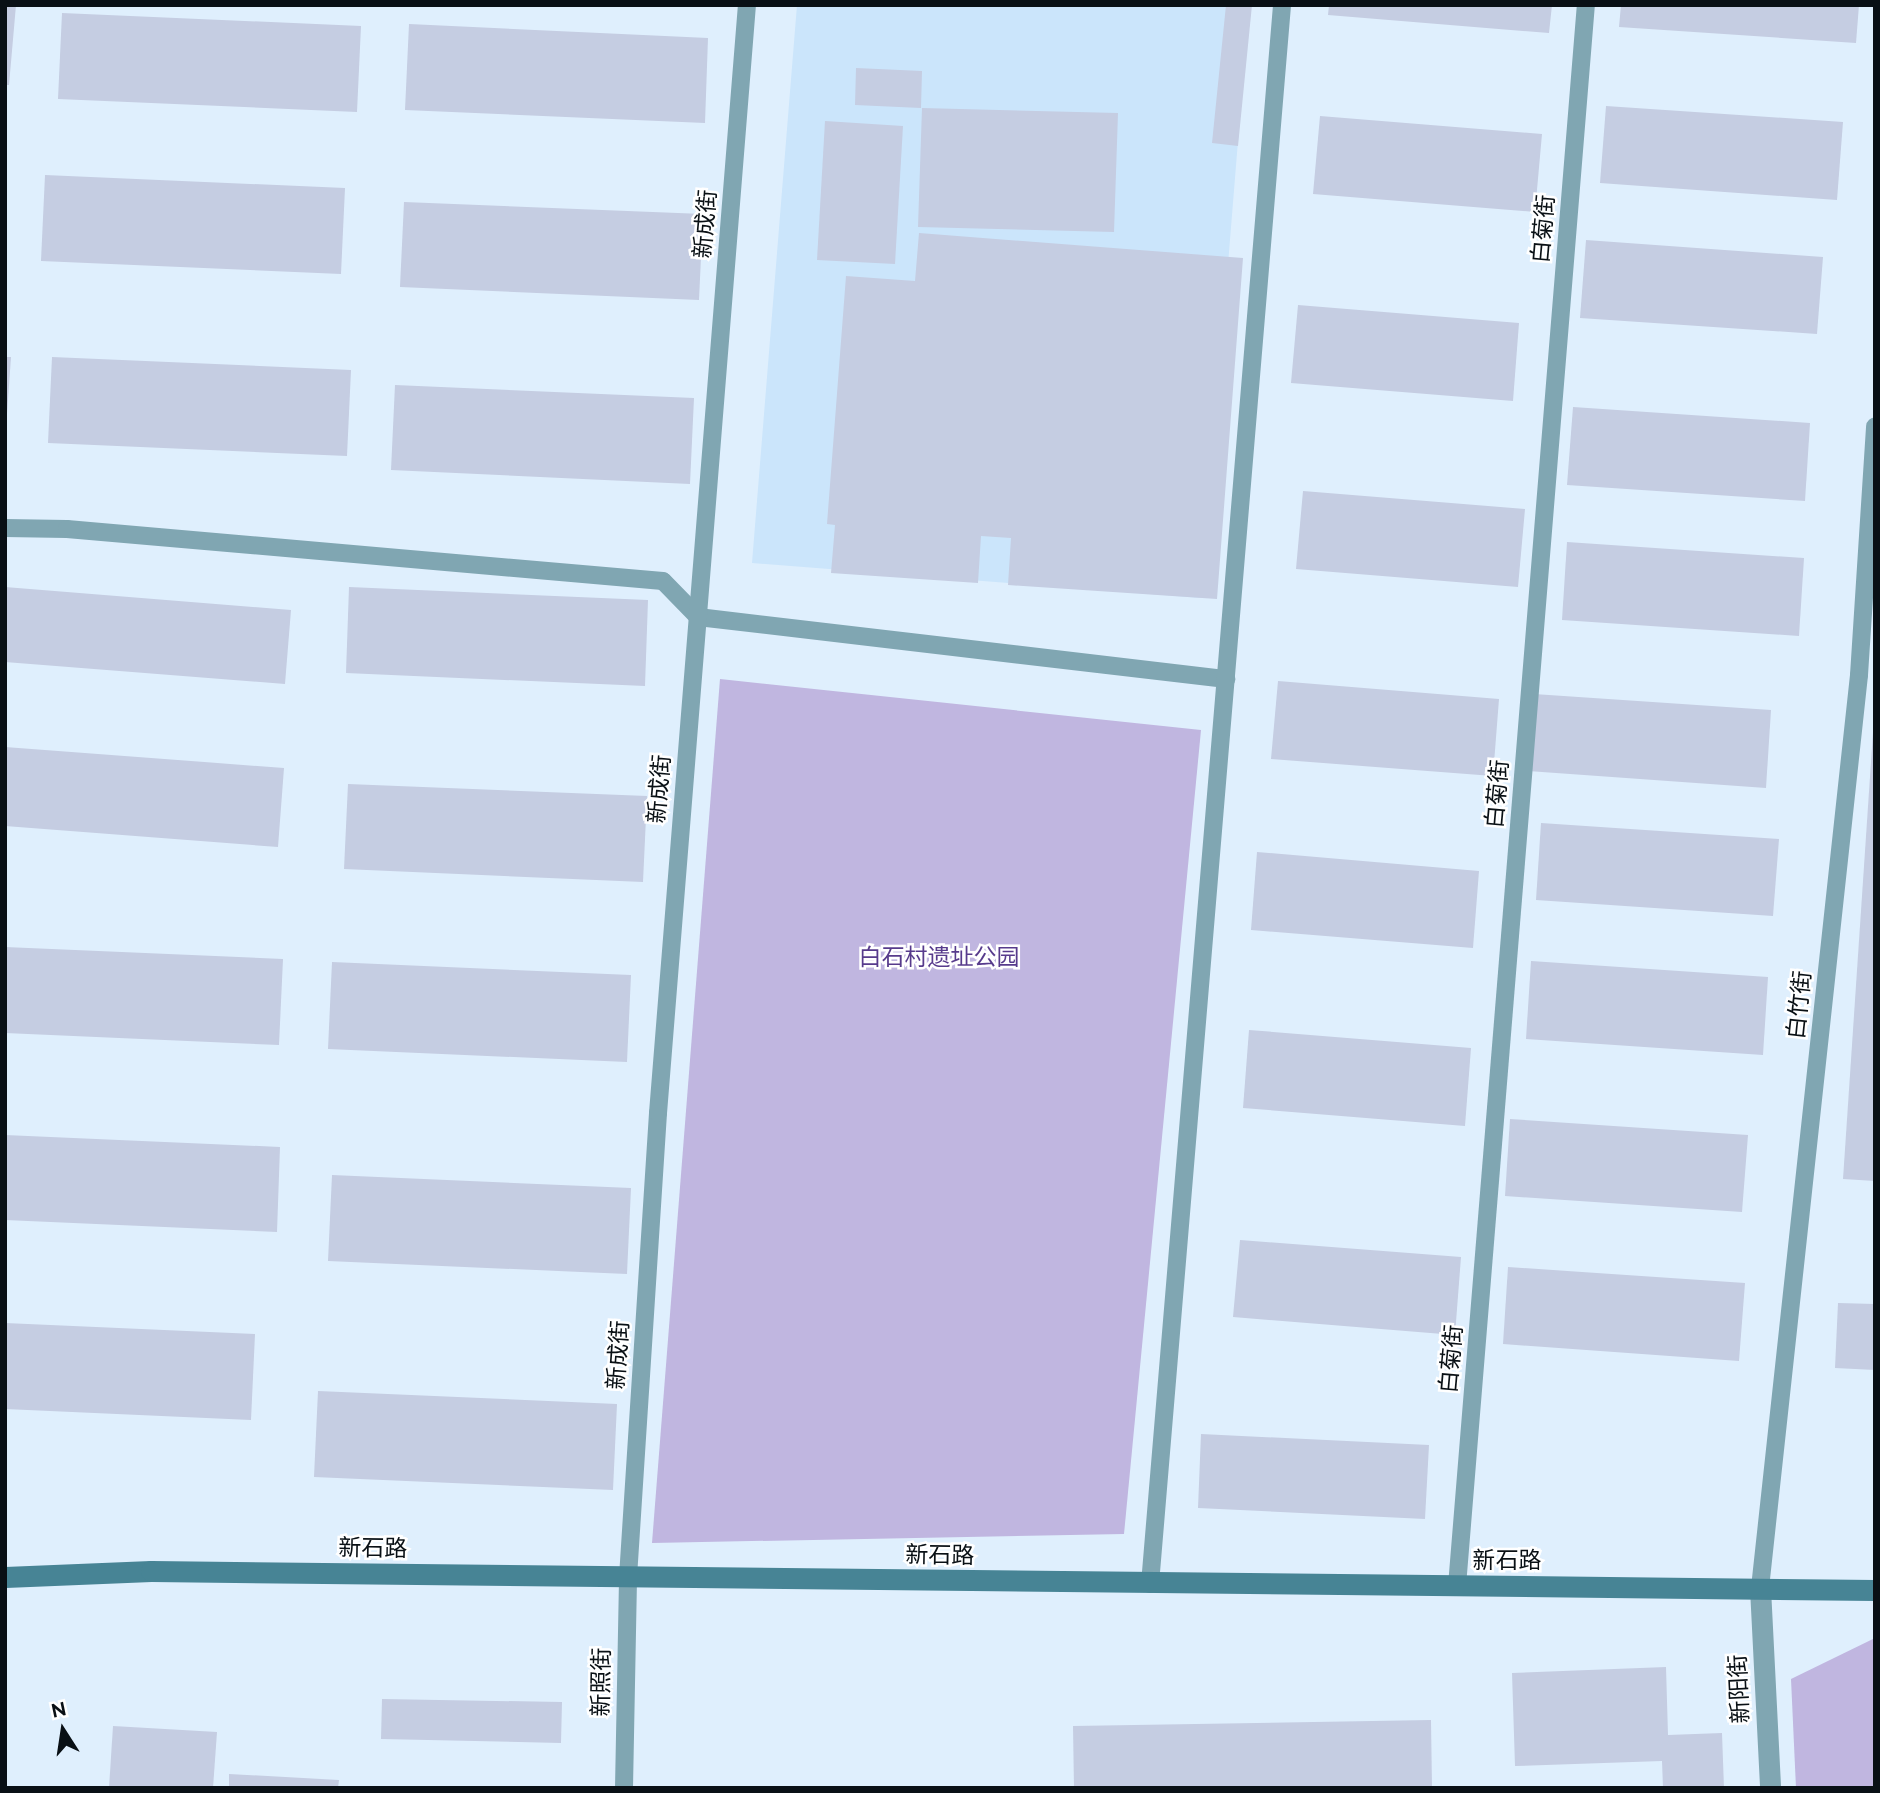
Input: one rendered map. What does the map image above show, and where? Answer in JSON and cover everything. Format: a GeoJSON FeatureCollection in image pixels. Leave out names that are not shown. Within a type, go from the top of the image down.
{"type":"FeatureCollection","features":[{"type":"Feature","properties":{"kind":"street","name":"新石路"},"geometry":{"type":"LineString","coordinates":[[5,1577],[150,1571],[1875,1590]]}},
{"type":"Feature","properties":{"kind":"street","name":"新阳街"},"geometry":{"type":"LineString","coordinates":[[1760,1588],[1770,1788]]}},
{"type":"Feature","properties":{"kind":"lane","name":"新成街"},"geometry":{"type":"LineString","coordinates":[[628,1577],[658,1113],[747,5]]}},
{"type":"Feature","properties":{"kind":"lane"},"geometry":{"type":"LineString","coordinates":[[1150,1584],[1282,5]]}},
{"type":"Feature","properties":{"kind":"lane","name":"白菊街"},"geometry":{"type":"LineString","coordinates":[[1457,1586],[1586,5]]}},
{"type":"Feature","properties":{"kind":"lane","name":"白竹街"},"geometry":{"type":"LineString","coordinates":[[1760,1588],[1867,676],[1875,426]]}},
{"type":"Feature","properties":{"kind":"lane"},"geometry":{"type":"LineString","coordinates":[[5,528],[67,529],[663,581],[698,617],[1226,679]]}},
{"type":"Feature","properties":{"kind":"lane","name":"新照街"},"geometry":{"type":"LineString","coordinates":[[624,1788],[628,1577]]}},
{"type":"Feature","properties":{"kind":"shaded area"},"geometry":{"type":"Polygon","coordinates":[[[797,5],[1249,5],[1201,598],[752,563],[797,5]]]}},
{"type":"Feature","properties":{"kind":"green space","name":"白石村遗址公园"},"geometry":{"type":"Polygon","coordinates":[[[720,679],[1201,730],[1124,1534],[652,1543],[720,679]]]}},
{"type":"Feature","properties":{"kind":"green space"},"geometry":{"type":"Polygon","coordinates":[[[1875,1638],[1875,1788],[1796,1788],[1791,1679],[1875,1638]]]}},
{"type":"Feature","properties":{"kind":"building"},"geometry":{"type":"Polygon","coordinates":[[[5,5],[16,5],[9,85],[5,85],[5,5]]]}},
{"type":"Feature","properties":{"kind":"building"},"geometry":{"type":"Polygon","coordinates":[[[1226,5],[1252,5],[1238,146],[1212,143],[1226,5]]]}},
{"type":"Feature","properties":{"kind":"building"},"geometry":{"type":"Polygon","coordinates":[[[1329,5],[1552,5],[1549,33],[1328,15],[1329,5]]]}},
{"type":"Feature","properties":{"kind":"building"},"geometry":{"type":"Polygon","coordinates":[[[1621,5],[1859,5],[1856,43],[1619,27],[1621,5]]]}},
{"type":"Feature","properties":{"kind":"building"},"geometry":{"type":"Polygon","coordinates":[[[62,13],[361,26],[357,112],[58,99],[62,13]]]}},
{"type":"Feature","properties":{"kind":"building"},"geometry":{"type":"Polygon","coordinates":[[[409,24],[708,38],[705,123],[405,110],[409,24]]]}},
{"type":"Feature","properties":{"kind":"building"},"geometry":{"type":"Polygon","coordinates":[[[856,68],[922,71],[921,108],[855,105],[856,68]]]}},
{"type":"Feature","properties":{"kind":"building"},"geometry":{"type":"Polygon","coordinates":[[[1606,106],[1843,122],[1837,200],[1600,183],[1606,106]]]}},
{"type":"Feature","properties":{"kind":"building"},"geometry":{"type":"Polygon","coordinates":[[[922,108],[1118,113],[1114,232],[918,227],[922,108]]]}},
{"type":"Feature","properties":{"kind":"building"},"geometry":{"type":"Polygon","coordinates":[[[1320,116],[1542,134],[1535,212],[1313,194],[1320,116]]]}},
{"type":"Feature","properties":{"kind":"building"},"geometry":{"type":"Polygon","coordinates":[[[825,121],[903,126],[895,264],[817,260],[825,121]]]}},
{"type":"Feature","properties":{"kind":"building"},"geometry":{"type":"Polygon","coordinates":[[[45,175],[345,188],[341,274],[41,261],[45,175]]]}},
{"type":"Feature","properties":{"kind":"building"},"geometry":{"type":"Polygon","coordinates":[[[404,202],[703,214],[699,300],[400,287],[404,202]]]}},
{"type":"Feature","properties":{"kind":"building"},"geometry":{"type":"Polygon","coordinates":[[[919,233],[1243,258],[1217,599],[1008,585],[1011,538],[981,536],[978,583],[831,573],[835,525],[827,524],[846,276],[915,281],[919,233]]]}},
{"type":"Feature","properties":{"kind":"building"},"geometry":{"type":"Polygon","coordinates":[[[1586,240],[1823,257],[1817,334],[1580,318],[1586,240]]]}},
{"type":"Feature","properties":{"kind":"building"},"geometry":{"type":"Polygon","coordinates":[[[1298,305],[1519,323],[1513,401],[1291,383],[1298,305]]]}},
{"type":"Feature","properties":{"kind":"building"},"geometry":{"type":"Polygon","coordinates":[[[5,357],[11,357],[7,414],[5,414],[5,357]]]}},
{"type":"Feature","properties":{"kind":"building"},"geometry":{"type":"Polygon","coordinates":[[[52,357],[351,370],[347,456],[48,443],[52,357]]]}},
{"type":"Feature","properties":{"kind":"building"},"geometry":{"type":"Polygon","coordinates":[[[395,385],[694,398],[690,484],[391,470],[395,385]]]}},
{"type":"Feature","properties":{"kind":"building"},"geometry":{"type":"Polygon","coordinates":[[[1573,407],[1810,423],[1805,501],[1567,485],[1573,407]]]}},
{"type":"Feature","properties":{"kind":"building"},"geometry":{"type":"Polygon","coordinates":[[[1303,491],[1525,509],[1518,587],[1296,569],[1303,491]]]}},
{"type":"Feature","properties":{"kind":"building"},"geometry":{"type":"Polygon","coordinates":[[[1567,542],[1804,558],[1799,636],[1562,620],[1567,542]]]}},
{"type":"Feature","properties":{"kind":"building"},"geometry":{"type":"Polygon","coordinates":[[[5,587],[291,610],[285,684],[5,662],[5,587]]]}},
{"type":"Feature","properties":{"kind":"building"},"geometry":{"type":"Polygon","coordinates":[[[349,587],[648,600],[645,686],[346,673],[349,587]]]}},
{"type":"Feature","properties":{"kind":"building"},"geometry":{"type":"Polygon","coordinates":[[[1278,681],[1499,699],[1493,776],[1271,759],[1278,681]]]}},
{"type":"Feature","properties":{"kind":"building"},"geometry":{"type":"Polygon","coordinates":[[[1534,694],[1771,710],[1766,788],[1528,771],[1534,694]]]}},
{"type":"Feature","properties":{"kind":"building"},"geometry":{"type":"Polygon","coordinates":[[[1875,732],[1875,1181],[1843,1179],[1875,732]]]}},
{"type":"Feature","properties":{"kind":"building"},"geometry":{"type":"Polygon","coordinates":[[[5,747],[284,768],[278,847],[5,826],[5,747]]]}},
{"type":"Feature","properties":{"kind":"building"},"geometry":{"type":"Polygon","coordinates":[[[348,784],[647,796],[643,882],[344,869],[348,784]]]}},
{"type":"Feature","properties":{"kind":"building"},"geometry":{"type":"Polygon","coordinates":[[[1541,823],[1779,839],[1773,916],[1536,900],[1541,823]]]}},
{"type":"Feature","properties":{"kind":"building"},"geometry":{"type":"Polygon","coordinates":[[[1257,852],[1479,871],[1473,948],[1251,930],[1257,852]]]}},
{"type":"Feature","properties":{"kind":"building"},"geometry":{"type":"Polygon","coordinates":[[[5,947],[283,959],[279,1045],[5,1033],[5,947]]]}},
{"type":"Feature","properties":{"kind":"building"},"geometry":{"type":"Polygon","coordinates":[[[1531,961],[1768,977],[1763,1055],[1526,1039],[1531,961]]]}},
{"type":"Feature","properties":{"kind":"building"},"geometry":{"type":"Polygon","coordinates":[[[332,962],[631,975],[627,1062],[328,1049],[332,962]]]}},
{"type":"Feature","properties":{"kind":"building"},"geometry":{"type":"Polygon","coordinates":[[[1249,1030],[1471,1048],[1465,1126],[1243,1108],[1249,1030]]]}},
{"type":"Feature","properties":{"kind":"building"},"geometry":{"type":"Polygon","coordinates":[[[1510,1119],[1748,1135],[1742,1212],[1505,1196],[1510,1119]]]}},
{"type":"Feature","properties":{"kind":"building"},"geometry":{"type":"Polygon","coordinates":[[[5,1135],[280,1147],[277,1232],[5,1220],[5,1135]]]}},
{"type":"Feature","properties":{"kind":"building"},"geometry":{"type":"Polygon","coordinates":[[[332,1175],[631,1188],[627,1274],[328,1261],[332,1175]]]}},
{"type":"Feature","properties":{"kind":"building"},"geometry":{"type":"Polygon","coordinates":[[[1240,1240],[1461,1257],[1455,1335],[1233,1317],[1240,1240]]]}},
{"type":"Feature","properties":{"kind":"building"},"geometry":{"type":"Polygon","coordinates":[[[1508,1267],[1745,1283],[1739,1361],[1503,1344],[1508,1267]]]}},
{"type":"Feature","properties":{"kind":"building"},"geometry":{"type":"Polygon","coordinates":[[[1838,1303],[1875,1304],[1875,1370],[1835,1368],[1838,1303]]]}},
{"type":"Feature","properties":{"kind":"building"},"geometry":{"type":"Polygon","coordinates":[[[5,1323],[255,1334],[251,1420],[5,1409],[5,1323]]]}},
{"type":"Feature","properties":{"kind":"building"},"geometry":{"type":"Polygon","coordinates":[[[318,1391],[617,1404],[613,1490],[314,1477],[318,1391]]]}},
{"type":"Feature","properties":{"kind":"building"},"geometry":{"type":"Polygon","coordinates":[[[1201,1434],[1429,1445],[1425,1519],[1198,1508],[1201,1434]]]}},
{"type":"Feature","properties":{"kind":"building"},"geometry":{"type":"Polygon","coordinates":[[[1666,1667],[1668,1735],[1722,1733],[1724,1788],[1663,1788],[1662,1761],[1515,1766],[1512,1673],[1666,1667]]]}},
{"type":"Feature","properties":{"kind":"building"},"geometry":{"type":"Polygon","coordinates":[[[382,1699],[562,1702],[561,1743],[381,1739],[382,1699]]]}},
{"type":"Feature","properties":{"kind":"building"},"geometry":{"type":"Polygon","coordinates":[[[1431,1720],[1432,1788],[1074,1788],[1073,1726],[1431,1720]]]}},
{"type":"Feature","properties":{"kind":"building"},"geometry":{"type":"Polygon","coordinates":[[[113,1726],[217,1732],[213,1788],[109,1788],[113,1726]]]}},
{"type":"Feature","properties":{"kind":"building"},"geometry":{"type":"Polygon","coordinates":[[[229,1774],[339,1780],[338,1788],[229,1788],[229,1774]]]}}]}
